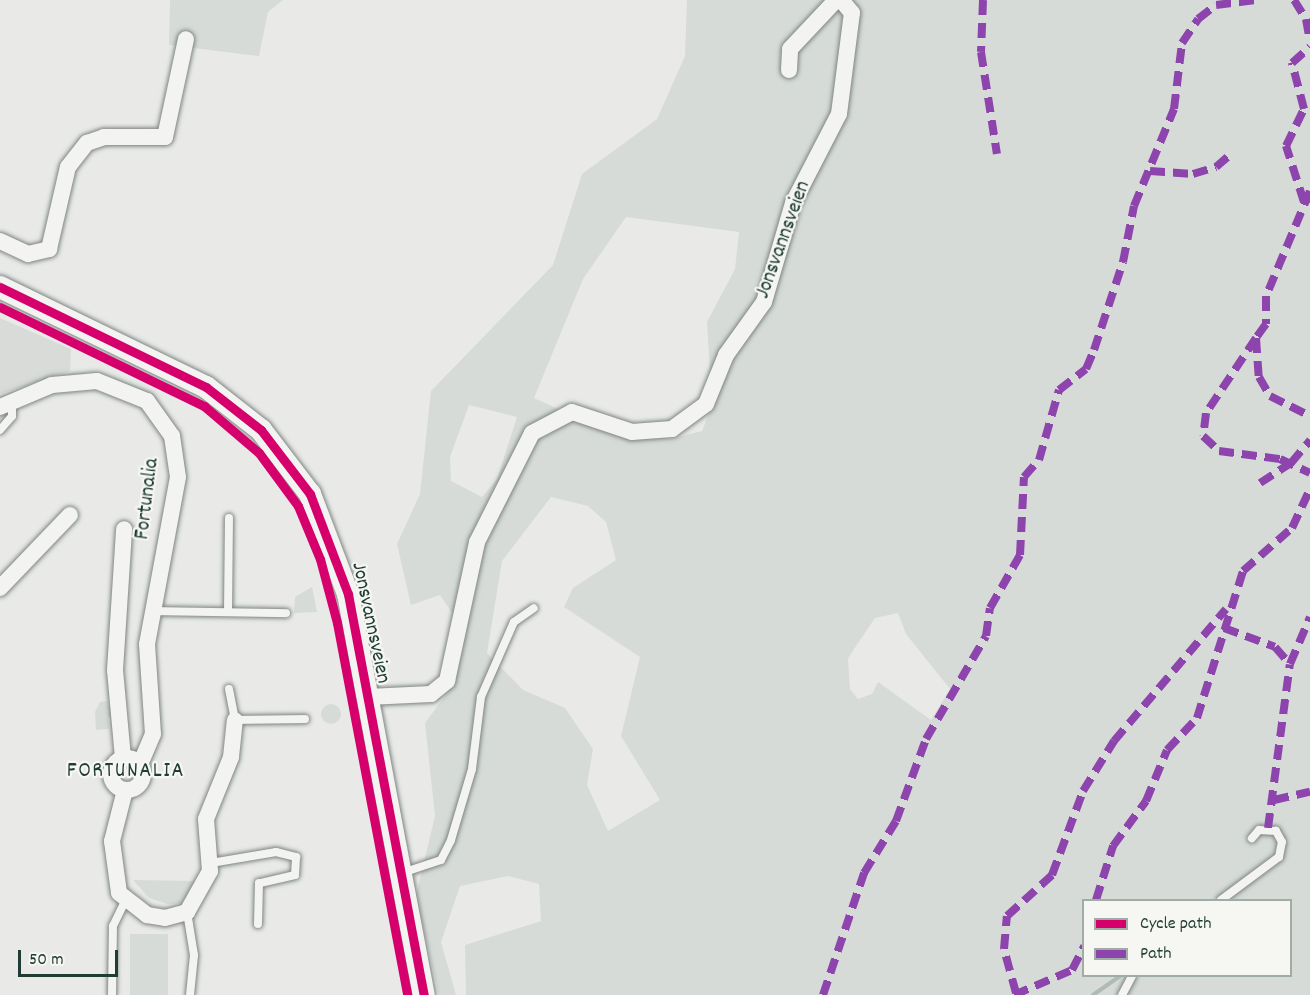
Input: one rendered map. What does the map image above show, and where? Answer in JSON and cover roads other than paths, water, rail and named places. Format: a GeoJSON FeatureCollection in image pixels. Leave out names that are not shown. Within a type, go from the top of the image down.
{"type":"FeatureCollection","features":[{"type":"Feature","properties":{"kind":"main road","name":"Jonsvannsveien"},"geometry":{"type":"LineString","coordinates":[[0,287],[185,375],[225,400],[267,437],[301,479],[328,532],[348,594],[399,874],[424,995]]}},
{"type":"Feature","properties":{"kind":"street"},"geometry":{"type":"LineString","coordinates":[[789,70],[790,50],[836,0]]}},
{"type":"Feature","properties":{"kind":"street","name":"Jonsvannsveien"},"geometry":{"type":"LineString","coordinates":[[368,697],[431,694],[447,681],[477,542],[532,433],[572,412],[632,432],[672,429],[706,404],[726,355],[764,302],[793,203],[839,114],[852,13],[841,0]]}},
{"type":"Feature","properties":{"kind":"street"},"geometry":{"type":"LineString","coordinates":[[0,241],[28,254],[49,249],[68,167],[87,143],[104,137],[165,137],[186,39]]}},
{"type":"Feature","properties":{"kind":"street","name":"Fortunalia"},"geometry":{"type":"LineString","coordinates":[[6,404],[52,385],[97,381],[135,393],[162,417],[176,450],[178,477],[153,611],[146,665],[153,734],[140,764],[140,784],[125,790]]}},
{"type":"Feature","properties":{"kind":"street"},"geometry":{"type":"LineString","coordinates":[[0,588],[70,515]]}},
{"type":"Feature","properties":{"kind":"street","name":"Fortunalia"},"geometry":{"type":"LineString","coordinates":[[124,529],[115,670],[123,758],[111,775],[125,790]]}},
{"type":"Feature","properties":{"kind":"street"},"geometry":{"type":"LineString","coordinates":[[125,901],[156,917],[187,912],[203,890],[210,863],[206,819],[231,757],[235,720]]}},
{"type":"Feature","properties":{"kind":"street"},"geometry":{"type":"LineString","coordinates":[[123,758],[140,764]]}},
{"type":"Feature","properties":{"kind":"street","name":"Fortunalia"},"geometry":{"type":"LineString","coordinates":[[125,790],[112,847],[114,876],[125,901]]}},
{"type":"Feature","properties":{"kind":"lane","name":"Fortunalia"},"geometry":{"type":"LineString","coordinates":[[0,430],[12,416],[6,404]]}},
{"type":"Feature","properties":{"kind":"lane"},"geometry":{"type":"LineString","coordinates":[[228,612],[229,518]]}},
{"type":"Feature","properties":{"kind":"lane"},"geometry":{"type":"LineString","coordinates":[[399,874],[441,860],[451,840],[472,769],[481,696],[514,622],[534,608]]}},
{"type":"Feature","properties":{"kind":"lane"},"geometry":{"type":"LineString","coordinates":[[153,611],[286,613]]}},
{"type":"Feature","properties":{"kind":"lane"},"geometry":{"type":"LineString","coordinates":[[229,689],[235,720],[305,719]]}},
{"type":"Feature","properties":{"kind":"lane"},"geometry":{"type":"LineString","coordinates":[[1222,899],[1279,857],[1282,842],[1276,831],[1259,830],[1252,838]]}},
{"type":"Feature","properties":{"kind":"lane"},"geometry":{"type":"LineString","coordinates":[[210,863],[276,852],[296,857],[295,875],[259,883],[258,924]]}},
{"type":"Feature","properties":{"kind":"lane"},"geometry":{"type":"LineString","coordinates":[[112,995],[113,926],[125,901]]}},
{"type":"Feature","properties":{"kind":"lane"},"geometry":{"type":"LineString","coordinates":[[187,912],[194,955],[190,995]]}},
{"type":"Feature","properties":{"kind":"lane"},"geometry":{"type":"LineString","coordinates":[[1122,995],[1131,977]]}},
{"type":"Feature","properties":{"kind":"waterway"},"geometry":{"type":"LineString","coordinates":[[1093,995],[1119,977]]}},
{"type":"Feature","properties":{"kind":"district","name":"FORTUNALIA"},"geometry":{"type":"Point","coordinates":[126,772]}}]}
